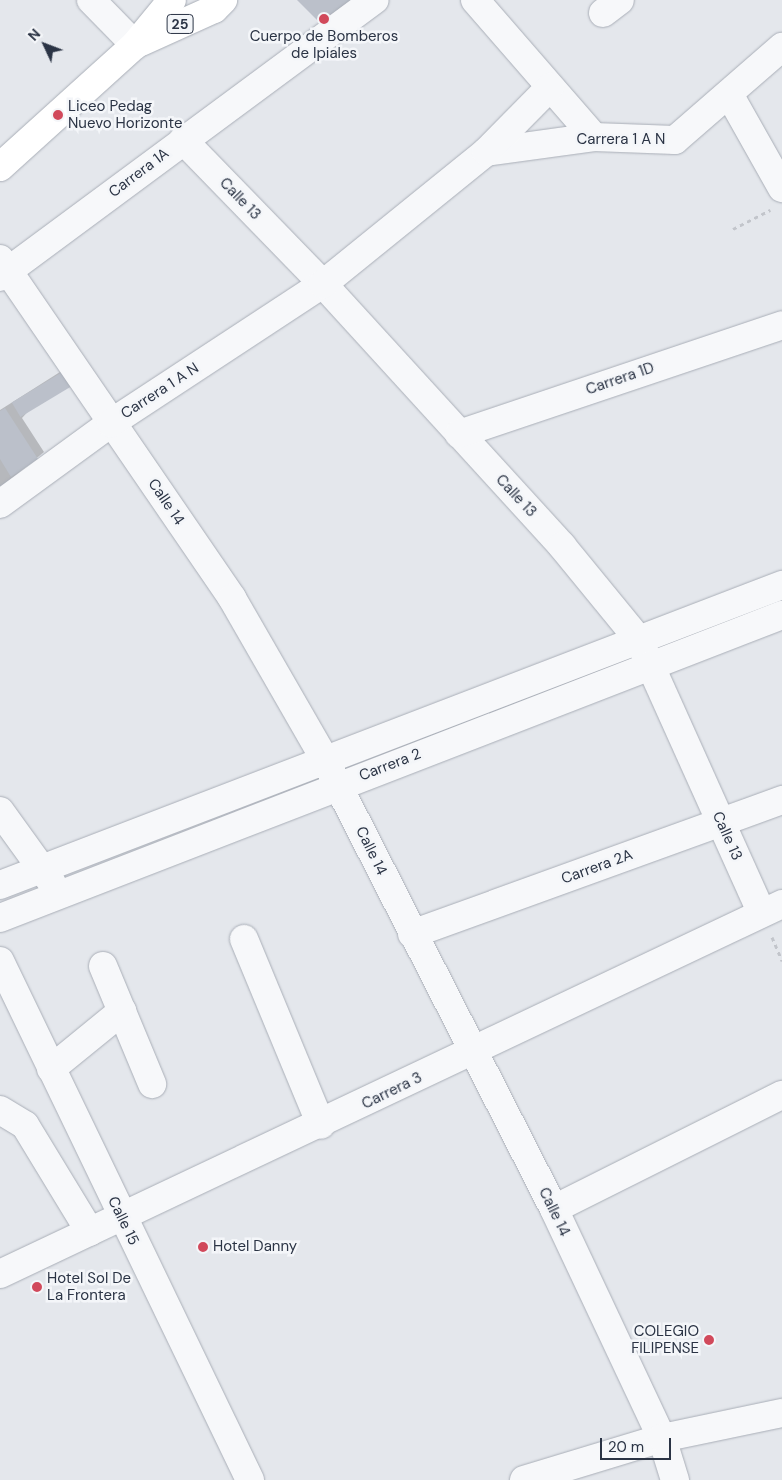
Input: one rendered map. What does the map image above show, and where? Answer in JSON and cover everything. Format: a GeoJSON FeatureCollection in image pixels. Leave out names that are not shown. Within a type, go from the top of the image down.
{"type":"FeatureCollection","features":[{"type":"Feature","properties":{"kind":"main road","name":"25"},"geometry":{"type":"LineString","coordinates":[[0,167],[135,45],[172,0]]}},
{"type":"Feature","properties":{"kind":"main road","name":"25"},"geometry":{"type":"LineString","coordinates":[[135,45],[214,9],[223,0]]}},
{"type":"Feature","properties":{"kind":"street"},"geometry":{"type":"LineString","coordinates":[[91,0],[135,45]]}},
{"type":"Feature","properties":{"kind":"street","name":"Carrera 1A"},"geometry":{"type":"LineString","coordinates":[[3,268],[375,0]]}},
{"type":"Feature","properties":{"kind":"street"},"geometry":{"type":"LineString","coordinates":[[475,0],[594,137]]}},
{"type":"Feature","properties":{"kind":"street","name":"Carrera 1 A N"},"geometry":{"type":"LineString","coordinates":[[486,152],[594,137],[675,140],[782,47]]}},
{"type":"Feature","properties":{"kind":"street","name":"Carrera 1 A N"},"geometry":{"type":"LineString","coordinates":[[0,504],[112,423],[323,284],[486,152],[550,87]]}},
{"type":"Feature","properties":{"kind":"street"},"geometry":{"type":"LineString","coordinates":[[729,94],[778,199]]}},
{"type":"Feature","properties":{"kind":"street","name":"Calle 13"},"geometry":{"type":"LineString","coordinates":[[183,140],[323,284],[562,546],[644,651],[721,823],[772,907]]}},
{"type":"Feature","properties":{"kind":"street","name":"Calle 14"},"geometry":{"type":"LineString","coordinates":[[3,268],[232,598],[326,760],[471,1052],[554,1209],[662,1438],[675,1480]]}},
{"type":"Feature","properties":{"kind":"street","name":"Carrera 1D"},"geometry":{"type":"LineString","coordinates":[[459,434],[782,325]]}},
{"type":"Feature","properties":{"kind":"street","name":"Carrera 2"},"geometry":{"type":"LineString","coordinates":[[0,918],[338,785],[644,651],[782,585]]}},
{"type":"Feature","properties":{"kind":"street","name":"Carrera 2"},"geometry":{"type":"LineString","coordinates":[[0,885],[326,760],[644,651],[782,614]]}},
{"type":"Feature","properties":{"kind":"street","name":"Carrera 2A"},"geometry":{"type":"LineString","coordinates":[[412,934],[782,800]]}},
{"type":"Feature","properties":{"kind":"street"},"geometry":{"type":"LineString","coordinates":[[0,811],[60,894]]}},
{"type":"Feature","properties":{"kind":"street","name":"Carrera 3"},"geometry":{"type":"LineString","coordinates":[[0,1274],[321,1125],[772,907]]}},
{"type":"Feature","properties":{"kind":"street"},"geometry":{"type":"LineString","coordinates":[[244,939],[321,1125]]}},
{"type":"Feature","properties":{"kind":"street","name":"Calle 15"},"geometry":{"type":"LineString","coordinates":[[0,961],[121,1218],[250,1480]]}},
{"type":"Feature","properties":{"kind":"street"},"geometry":{"type":"LineString","coordinates":[[103,966],[152,1084]]}},
{"type":"Feature","properties":{"kind":"street"},"geometry":{"type":"LineString","coordinates":[[51,1069],[122,1011]]}},
{"type":"Feature","properties":{"kind":"street"},"geometry":{"type":"LineString","coordinates":[[554,1209],[782,1095]]}},
{"type":"Feature","properties":{"kind":"street"},"geometry":{"type":"LineString","coordinates":[[0,1110],[25,1125],[90,1232]]}},
{"type":"Feature","properties":{"kind":"street"},"geometry":{"type":"LineString","coordinates":[[524,1480],[662,1438],[782,1413]]}},
{"type":"Feature","properties":{"kind":"path"},"geometry":{"type":"LineString","coordinates":[[733,229],[778,199]]}},
{"type":"Feature","properties":{"kind":"building","name":"Cuerpo de Bomberos de Ipiales"},"geometry":{"type":"Polygon","coordinates":[[[297,0],[358,0],[323,26],[297,0]]]}},
{"type":"Feature","properties":{"kind":"building"},"geometry":{"type":"Polygon","coordinates":[[[64,371],[73,386],[20,417],[12,402],[64,371]]]}},
{"type":"Feature","properties":{"kind":"building"},"geometry":{"type":"Polygon","coordinates":[[[5,408],[38,459],[11,477],[0,459],[0,411],[5,408]]]}},
{"type":"Feature","properties":{"kind":"place","name":"Cuerpo de Bomberos de Ipiales"},"geometry":{"type":"Point","coordinates":[324,19]}},
{"type":"Feature","properties":{"kind":"place","name":"Liceo Pedag Nuevo Horizonte"},"geometry":{"type":"Point","coordinates":[58,115]}},
{"type":"Feature","properties":{"kind":"place","name":"Hotel Danny"},"geometry":{"type":"Point","coordinates":[203,1247]}},
{"type":"Feature","properties":{"kind":"place","name":"Hotel Sol De La Frontera"},"geometry":{"type":"Point","coordinates":[37,1287]}},
{"type":"Feature","properties":{"kind":"place","name":"COLEGIO FILIPENSE"},"geometry":{"type":"Point","coordinates":[709,1340]}}]}
